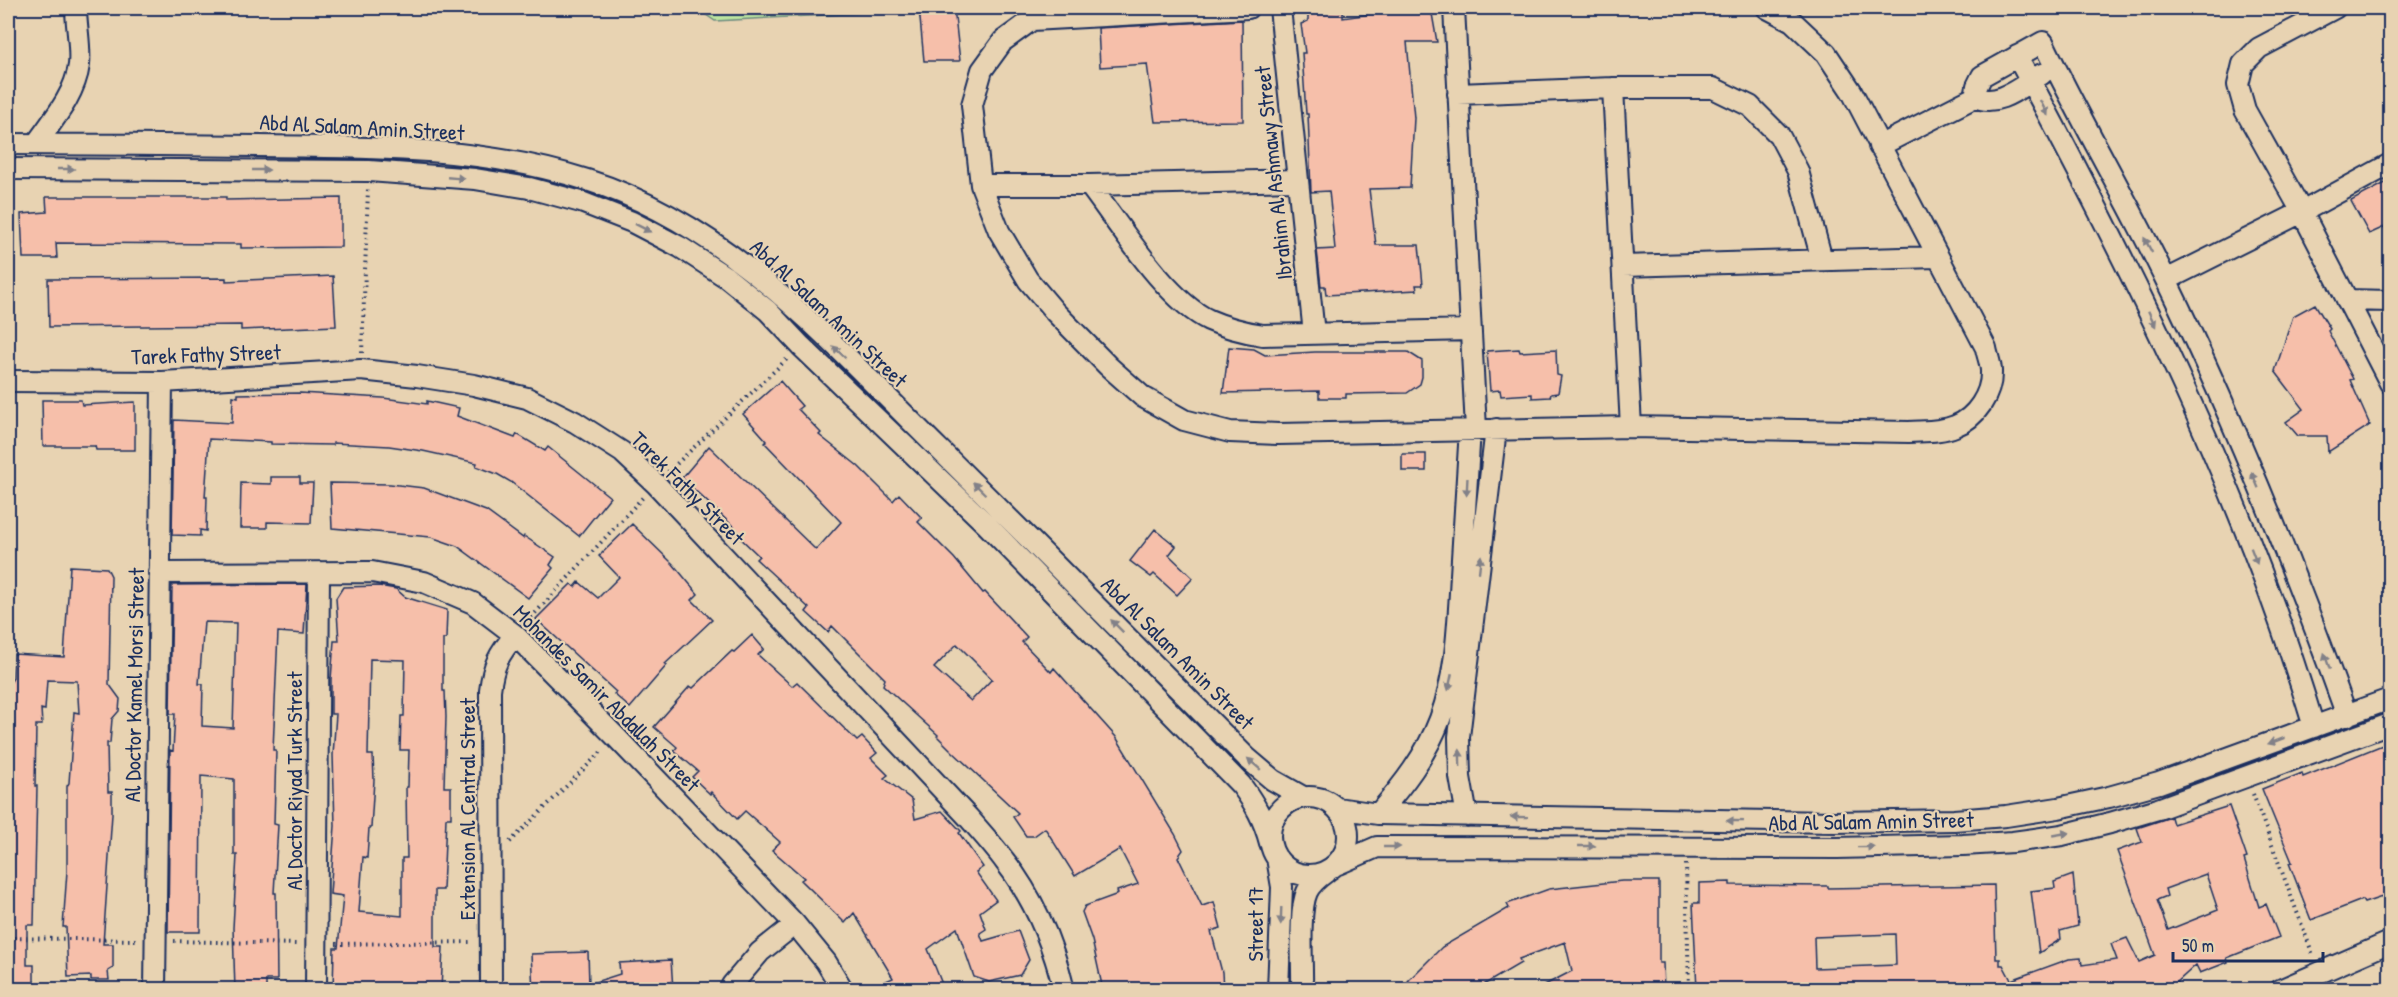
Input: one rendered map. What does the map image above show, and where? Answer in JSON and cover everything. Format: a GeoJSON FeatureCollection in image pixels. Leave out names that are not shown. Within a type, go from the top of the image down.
{"type":"FeatureCollection","features":[{"type":"Feature","properties":{"kind":"street"},"geometry":{"type":"LineString","coordinates":[[36,144],[62,107],[74,84],[79,64],[76,8]]}},
{"type":"Feature","properties":{"kind":"street"},"geometry":{"type":"LineString","coordinates":[[1248,8],[1032,20],[1002,41],[982,70],[972,105],[981,185],[999,231],[1028,280],[1108,366],[1143,397],[1184,420],[1230,432],[1278,434],[1631,426],[1909,432],[1933,431],[1956,426],[1975,413],[1987,394],[1991,371],[1986,348],[1852,92],[1826,53],[1792,21],[1767,8]]}},
{"type":"Feature","properties":{"kind":"street","name":"Ibrahim Al Ashmawy Street"},"geometry":{"type":"LineString","coordinates":[[1280,8],[1314,333]]}},
{"type":"Feature","properties":{"kind":"street"},"geometry":{"type":"LineString","coordinates":[[1454,8],[1473,429],[1460,737],[1460,777],[1467,816]]}},
{"type":"Feature","properties":{"kind":"street"},"geometry":{"type":"LineString","coordinates":[[2335,8],[2259,48],[2242,64],[2238,85],[2245,110],[2391,383]]}},
{"type":"Feature","properties":{"kind":"street"},"geometry":{"type":"LineString","coordinates":[[1975,97],[1982,76],[2043,42],[2166,280],[2271,519],[2318,635],[2347,716]]}},
{"type":"Feature","properties":{"kind":"street"},"geometry":{"type":"LineString","coordinates":[[2017,56],[2148,311],[2199,420],[2279,621],[2314,727]]}},
{"type":"Feature","properties":{"kind":"street"},"geometry":{"type":"LineString","coordinates":[[1975,97],[1984,101],[1995,101],[2055,67]]}},
{"type":"Feature","properties":{"kind":"street"},"geometry":{"type":"LineString","coordinates":[[1458,94],[1613,88],[1713,88],[1750,106],[1779,135],[1798,171],[1822,260]]}},
{"type":"Feature","properties":{"kind":"street"},"geometry":{"type":"LineString","coordinates":[[1613,88],[1631,426]]}},
{"type":"Feature","properties":{"kind":"street"},"geometry":{"type":"LineString","coordinates":[[1879,146],[1975,97]]}},
{"type":"Feature","properties":{"kind":"street","name":"Abd Al Salam Amin Street"},"geometry":{"type":"LineString","coordinates":[[8,144],[368,147],[482,157],[533,165],[589,180],[642,202],[693,229],[740,261],[784,298],[1000,509],[1247,758],[1273,780],[1303,797]]}},
{"type":"Feature","properties":{"kind":"street"},"geometry":{"type":"LineString","coordinates":[[2166,280],[2391,164]]}},
{"type":"Feature","properties":{"kind":"street","name":"Abd Al Salam Amin Street"},"geometry":{"type":"LineString","coordinates":[[8,169],[369,171],[475,179],[529,188],[581,202],[632,222],[680,247],[726,277],[768,311],[801,346],[986,524],[1242,785],[1257,806],[1274,850]]}},
{"type":"Feature","properties":{"kind":"street"},"geometry":{"type":"LineString","coordinates":[[981,185],[1298,180]]}},
{"type":"Feature","properties":{"kind":"street"},"geometry":{"type":"LineString","coordinates":[[1089,185],[1163,282],[1183,303],[1225,327],[1263,335],[1470,330]]}},
{"type":"Feature","properties":{"kind":"street"},"geometry":{"type":"LineString","coordinates":[[1623,266],[1937,257]]}},
{"type":"Feature","properties":{"kind":"street"},"geometry":{"type":"LineString","coordinates":[[2348,300],[2391,301]]}},
{"type":"Feature","properties":{"kind":"street","name":"Tarek Fathy Street"},"geometry":{"type":"LineString","coordinates":[[8,381],[162,382],[361,370],[463,383],[527,398],[575,423],[622,452],[656,484],[968,817],[1005,861],[1035,910],[1058,963],[1064,990]]}},
{"type":"Feature","properties":{"kind":"street","name":"Al Doctor Kamel Morsi Street"},"geometry":{"type":"LineString","coordinates":[[155,990],[162,382]]}},
{"type":"Feature","properties":{"kind":"street"},"geometry":{"type":"LineString","coordinates":[[1378,814],[1402,786],[1427,746],[1439,720],[1463,647],[1496,429]]}},
{"type":"Feature","properties":{"kind":"street"},"geometry":{"type":"LineString","coordinates":[[986,524],[1000,509]]}},
{"type":"Feature","properties":{"kind":"street","name":"Mohandes Samir Abdallah Street"},"geometry":{"type":"LineString","coordinates":[[159,573],[372,572],[424,582],[473,603],[515,635],[795,924],[826,962],[843,990]]}},
{"type":"Feature","properties":{"kind":"street","name":"Al Doctor Riyad Turk Street"},"geometry":{"type":"LineString","coordinates":[[316,990],[319,573]]}},
{"type":"Feature","properties":{"kind":"street","name":"Extension Al Central Street"},"geometry":{"type":"LineString","coordinates":[[491,990],[490,690],[493,669],[502,651],[515,635]]}},
{"type":"Feature","properties":{"kind":"street","name":"Abd Al Salam Amin Street"},"geometry":{"type":"LineString","coordinates":[[1337,808],[1378,814],[1467,816],[1836,822],[1954,820],[2058,808],[2109,797],[2159,783],[2391,699]]}},
{"type":"Feature","properties":{"kind":"street","name":"Abd Al Salam Amin Street"},"geometry":{"type":"LineString","coordinates":[[1333,867],[1377,847],[1837,848],[2013,842],[2062,835],[2110,824],[2158,809],[2391,724]]}},
{"type":"Feature","properties":{"kind":"street"},"geometry":{"type":"LineString","coordinates":[[1302,990],[1303,907],[1311,886],[1333,867],[1345,854],[1349,842],[1349,830],[1337,808],[1321,799],[1303,797],[1281,808],[1273,818],[1270,830],[1274,850],[1285,867],[1306,876],[1333,867]]}},
{"type":"Feature","properties":{"kind":"street"},"geometry":{"type":"LineString","coordinates":[[1782,821],[1787,837],[1783,847]]}},
{"type":"Feature","properties":{"kind":"street"},"geometry":{"type":"LineString","coordinates":[[1836,822],[1832,825],[1830,835],[1837,848]]}},
{"type":"Feature","properties":{"kind":"street","name":"Street 17"},"geometry":{"type":"LineString","coordinates":[[1274,850],[1282,887],[1278,990]]}},
{"type":"Feature","properties":{"kind":"street"},"geometry":{"type":"LineString","coordinates":[[731,990],[732,985],[760,952],[795,924]]}},
{"type":"Feature","properties":{"kind":"street"},"geometry":{"type":"LineString","coordinates":[[2280,990],[2391,942]]}},
{"type":"Feature","properties":{"kind":"path"},"geometry":{"type":"LineString","coordinates":[[361,370],[369,171]]}},
{"type":"Feature","properties":{"kind":"path"},"geometry":{"type":"LineString","coordinates":[[515,635],[656,484],[801,346]]}},
{"type":"Feature","properties":{"kind":"path"},"geometry":{"type":"LineString","coordinates":[[491,861],[616,737]]}},
{"type":"Feature","properties":{"kind":"path"},"geometry":{"type":"LineString","coordinates":[[2246,776],[2320,972]]}},
{"type":"Feature","properties":{"kind":"path"},"geometry":{"type":"LineString","coordinates":[[1686,846],[1689,990]]}},
{"type":"Feature","properties":{"kind":"path"},"geometry":{"type":"LineString","coordinates":[[8,938],[316,944],[491,942]]}},
{"type":"Feature","properties":{"kind":"green space"},"geometry":{"type":"Polygon","coordinates":[[[696,8],[959,8],[715,21],[696,8]]]}},
{"type":"Feature","properties":{"kind":"building"},"geometry":{"type":"Polygon","coordinates":[[[919,8],[954,8],[960,61],[924,61],[919,8]]]}},
{"type":"Feature","properties":{"kind":"building"},"geometry":{"type":"Polygon","coordinates":[[[1412,8],[1431,8],[1437,42],[1407,42],[1414,118],[1410,188],[1369,189],[1376,245],[1419,245],[1423,285],[1416,285],[1417,290],[1326,295],[1325,286],[1321,286],[1317,250],[1335,249],[1329,191],[1311,192],[1308,114],[1306,114],[1302,53],[1305,53],[1301,24],[1308,21],[1308,14],[1343,11],[1343,18],[1412,8]]]}},
{"type":"Feature","properties":{"kind":"building"},"geometry":{"type":"Polygon","coordinates":[[[1242,20],[1243,121],[1155,122],[1147,64],[1100,67],[1098,28],[1242,20]]]}},
{"type":"Feature","properties":{"kind":"building"},"geometry":{"type":"Polygon","coordinates":[[[2391,180],[2391,224],[2369,234],[2351,201],[2391,180]]]}},
{"type":"Feature","properties":{"kind":"building"},"geometry":{"type":"Polygon","coordinates":[[[46,197],[226,197],[226,200],[341,198],[341,247],[241,248],[241,244],[56,243],[57,258],[23,258],[21,214],[47,212],[46,197]]]}},
{"type":"Feature","properties":{"kind":"building"},"geometry":{"type":"Polygon","coordinates":[[[333,276],[336,326],[241,330],[241,325],[49,327],[48,279],[226,278],[226,281],[333,276]]]}},
{"type":"Feature","properties":{"kind":"building"},"geometry":{"type":"Polygon","coordinates":[[[2315,304],[2330,329],[2328,331],[2353,379],[2350,380],[2370,425],[2328,452],[2327,436],[2298,436],[2286,422],[2304,409],[2275,371],[2293,316],[2315,304]]]}},
{"type":"Feature","properties":{"kind":"building"},"geometry":{"type":"Polygon","coordinates":[[[1229,347],[1254,349],[1265,355],[1315,352],[1408,352],[1422,361],[1422,377],[1420,384],[1407,393],[1346,394],[1346,398],[1319,398],[1319,391],[1223,393],[1229,347]]]}},
{"type":"Feature","properties":{"kind":"building"},"geometry":{"type":"Polygon","coordinates":[[[1519,349],[1520,352],[1556,350],[1557,375],[1561,376],[1558,393],[1551,394],[1550,397],[1532,398],[1532,394],[1501,396],[1500,390],[1490,391],[1487,351],[1519,349]]]}},
{"type":"Feature","properties":{"kind":"building"},"geometry":{"type":"Polygon","coordinates":[[[780,381],[802,406],[798,409],[821,433],[819,435],[858,466],[893,501],[899,494],[922,518],[918,522],[1027,637],[1022,642],[1051,672],[1054,668],[1116,737],[1175,834],[1183,850],[1178,857],[1202,906],[1214,902],[1221,928],[1211,931],[1222,972],[1223,990],[1103,990],[1092,940],[1082,912],[1085,906],[1138,884],[1120,849],[1075,876],[1045,828],[1034,836],[1026,836],[1013,817],[1018,813],[883,685],[885,679],[832,626],[828,632],[806,612],[809,608],[756,559],[759,556],[734,532],[737,530],[682,478],[709,446],[816,550],[841,522],[765,443],[767,441],[743,414],[780,381]],[[957,644],[934,668],[971,701],[992,679],[957,644]]]}},
{"type":"Feature","properties":{"kind":"building"},"geometry":{"type":"Polygon","coordinates":[[[300,393],[383,398],[427,404],[427,401],[459,408],[457,416],[515,438],[517,434],[545,451],[548,447],[610,497],[579,536],[511,482],[476,466],[477,463],[389,446],[333,443],[333,445],[271,444],[271,442],[209,439],[205,497],[207,497],[206,531],[200,530],[200,536],[172,535],[174,420],[232,423],[233,396],[300,393]]]}},
{"type":"Feature","properties":{"kind":"building"},"geometry":{"type":"Polygon","coordinates":[[[42,400],[81,400],[82,405],[135,402],[135,450],[96,450],[95,446],[43,446],[42,400]]]}},
{"type":"Feature","properties":{"kind":"building"},"geometry":{"type":"Polygon","coordinates":[[[1402,454],[1426,454],[1426,471],[1402,471],[1402,454]]]}},
{"type":"Feature","properties":{"kind":"building"},"geometry":{"type":"Polygon","coordinates":[[[271,477],[300,477],[300,483],[313,483],[311,523],[267,522],[267,528],[240,528],[241,483],[271,484],[271,477]]]}},
{"type":"Feature","properties":{"kind":"building"},"geometry":{"type":"Polygon","coordinates":[[[330,483],[390,484],[424,488],[486,511],[523,538],[524,536],[555,557],[550,565],[553,568],[528,598],[457,546],[431,537],[332,528],[330,483]]]}},
{"type":"Feature","properties":{"kind":"building"},"geometry":{"type":"Polygon","coordinates":[[[632,524],[673,564],[698,594],[692,600],[712,620],[665,664],[667,665],[630,708],[614,694],[616,692],[536,619],[571,584],[575,587],[579,582],[598,598],[619,577],[599,556],[632,524]]]}},
{"type":"Feature","properties":{"kind":"building"},"geometry":{"type":"Polygon","coordinates":[[[1155,529],[1176,546],[1169,555],[1193,578],[1177,595],[1154,574],[1151,577],[1130,561],[1155,529]]]}},
{"type":"Feature","properties":{"kind":"building"},"geometry":{"type":"Polygon","coordinates":[[[70,566],[107,568],[111,576],[109,684],[120,699],[119,711],[112,719],[110,743],[107,743],[108,792],[112,792],[112,814],[103,944],[113,944],[113,968],[108,971],[109,980],[91,980],[91,976],[68,977],[66,927],[63,927],[67,871],[67,786],[74,712],[79,713],[77,681],[47,680],[45,710],[41,709],[42,725],[36,725],[34,925],[27,925],[27,965],[34,965],[34,990],[8,990],[9,685],[13,678],[14,654],[64,657],[70,566]]]}},
{"type":"Feature","properties":{"kind":"building"},"geometry":{"type":"Polygon","coordinates":[[[307,584],[304,634],[278,632],[273,750],[276,750],[274,824],[278,825],[274,893],[276,893],[277,980],[266,980],[266,990],[235,990],[233,928],[237,855],[234,855],[234,779],[201,776],[200,932],[168,932],[170,750],[173,751],[175,714],[170,714],[172,585],[307,584]],[[204,622],[199,684],[203,684],[202,726],[233,728],[236,623],[204,622]]]}},
{"type":"Feature","properties":{"kind":"building"},"geometry":{"type":"Polygon","coordinates":[[[379,586],[396,589],[405,597],[447,610],[446,639],[443,639],[443,691],[445,691],[446,717],[444,787],[451,787],[451,818],[446,818],[443,890],[435,890],[435,947],[443,947],[441,990],[333,990],[334,948],[338,948],[343,896],[330,894],[335,826],[333,755],[336,714],[331,714],[331,679],[334,641],[339,641],[336,598],[343,587],[379,586]],[[370,659],[368,755],[373,755],[374,780],[371,828],[369,828],[367,858],[363,857],[359,912],[402,916],[402,858],[407,858],[406,787],[408,787],[409,750],[400,750],[401,716],[404,716],[405,660],[370,659]]]}},
{"type":"Feature","properties":{"kind":"building"},"geometry":{"type":"Polygon","coordinates":[[[752,635],[764,649],[758,655],[792,686],[797,682],[857,741],[862,737],[877,753],[871,758],[888,775],[884,778],[912,800],[915,819],[942,811],[961,831],[959,833],[983,867],[976,872],[996,900],[980,912],[986,929],[980,933],[983,941],[1018,931],[1029,960],[1020,975],[989,982],[974,977],[957,928],[928,949],[942,984],[928,990],[866,990],[893,978],[854,913],[845,923],[801,880],[804,878],[772,850],[780,842],[745,811],[737,819],[711,792],[710,794],[692,777],[698,771],[674,751],[677,747],[654,727],[690,686],[693,688],[752,635]]]}},
{"type":"Feature","properties":{"kind":"building"},"geometry":{"type":"Polygon","coordinates":[[[2385,744],[2391,759],[2391,894],[2364,903],[2362,900],[2311,920],[2289,863],[2292,862],[2262,789],[2302,773],[2303,777],[2385,744]]]}},
{"type":"Feature","properties":{"kind":"building"},"geometry":{"type":"Polygon","coordinates":[[[2229,806],[2247,858],[2244,859],[2259,907],[2266,904],[2279,937],[2227,958],[2228,962],[2200,973],[2196,965],[2176,983],[2158,990],[1697,990],[1693,903],[1699,903],[1699,883],[1730,882],[1730,885],[1828,886],[1828,888],[1994,885],[1996,959],[2000,959],[2000,965],[2003,965],[2011,980],[2069,959],[2081,958],[2082,965],[2117,960],[2111,944],[2127,938],[2139,962],[2155,955],[2117,851],[2142,842],[2137,828],[2171,817],[2173,824],[2229,806]],[[2206,874],[2165,889],[2167,896],[2157,900],[2168,930],[2218,910],[2206,874]],[[1895,934],[1814,937],[1815,968],[1896,965],[1895,934]]]}},
{"type":"Feature","properties":{"kind":"building"},"geometry":{"type":"Polygon","coordinates":[[[2073,875],[2078,926],[2060,931],[2061,939],[2039,953],[2031,891],[2055,888],[2054,882],[2073,875]]]}},
{"type":"Feature","properties":{"kind":"building"},"geometry":{"type":"Polygon","coordinates":[[[1622,881],[1659,881],[1659,963],[1663,963],[1664,990],[1535,990],[1572,971],[1565,942],[1519,959],[1521,963],[1475,990],[1417,990],[1408,981],[1442,947],[1509,908],[1507,904],[1549,889],[1622,881]]]}},
{"type":"Feature","properties":{"kind":"building"},"geometry":{"type":"Polygon","coordinates":[[[588,952],[589,984],[620,974],[619,963],[671,960],[673,989],[533,990],[531,954],[588,952]]]}}]}
